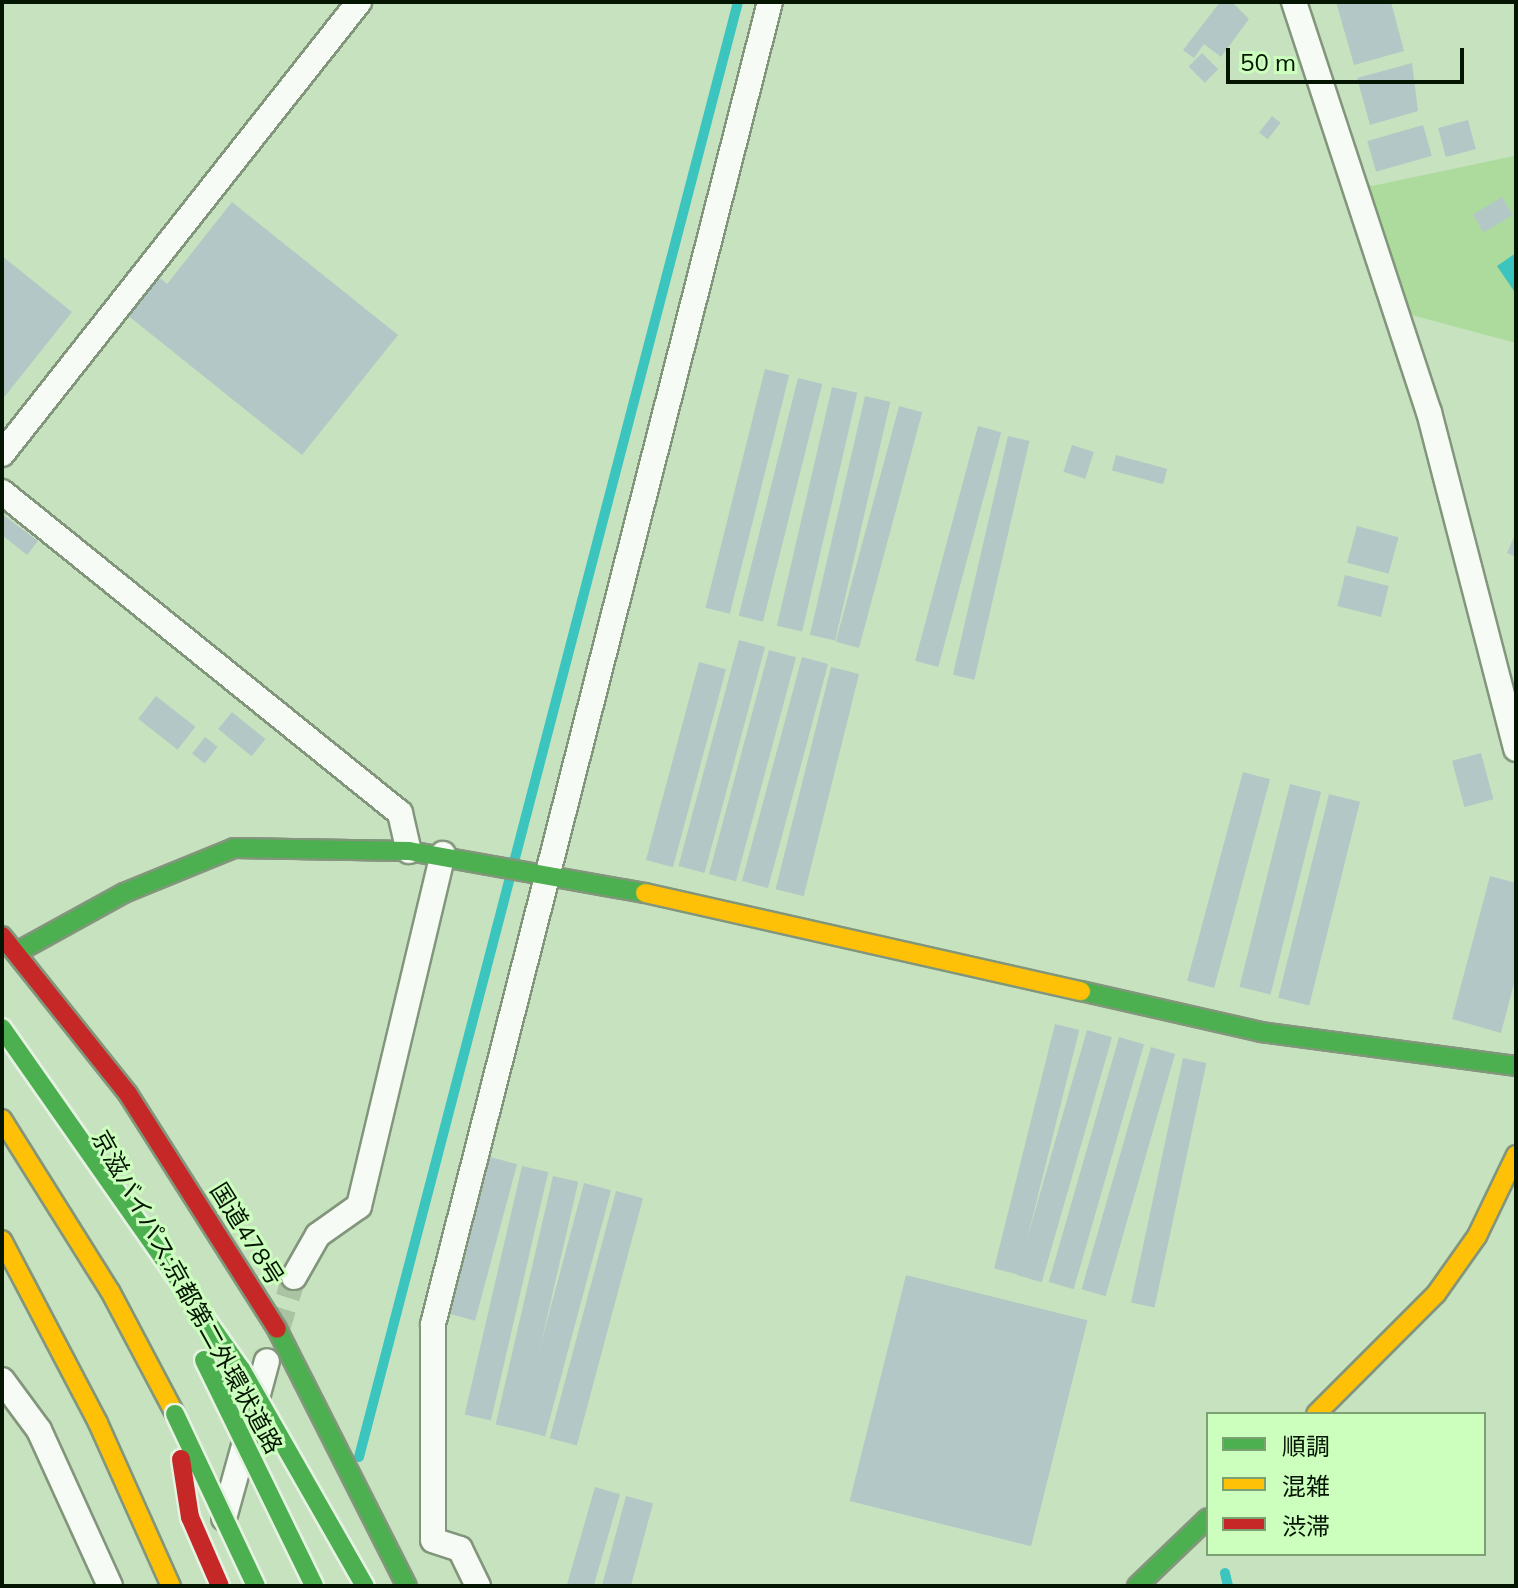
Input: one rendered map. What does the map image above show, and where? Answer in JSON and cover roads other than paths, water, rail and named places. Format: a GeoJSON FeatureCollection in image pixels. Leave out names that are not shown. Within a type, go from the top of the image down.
{"type":"FeatureCollection","features":[{"type":"Feature","properties":{"kind":"main road"},"geometry":{"type":"LineString","coordinates":[[7,951],[124,893],[234,848],[409,851],[553,872],[1261,1032],[1516,1066]]}},
{"type":"Feature","properties":{"kind":"main road","name":"国道478号"},"geometry":{"type":"LineString","coordinates":[[7,951],[128,1094],[211,1219],[288,1348],[407,1586]]}},
{"type":"Feature","properties":{"kind":"main road"},"geometry":{"type":"LineString","coordinates":[[2,1029],[241,1369],[365,1586]]}},
{"type":"Feature","properties":{"kind":"main road","name":"京滋バイパス;京都第二外環状道路"},"geometry":{"type":"LineString","coordinates":[[2,1029],[192,1340],[314,1586]]}},
{"type":"Feature","properties":{"kind":"main road"},"geometry":{"type":"LineString","coordinates":[[2,1119],[110,1291],[175,1414],[256,1586]]}},
{"type":"Feature","properties":{"kind":"main road"},"geometry":{"type":"LineString","coordinates":[[1318,1412],[1436,1294],[1477,1236],[1516,1155]]}},
{"type":"Feature","properties":{"kind":"main road"},"geometry":{"type":"LineString","coordinates":[[2,1240],[98,1423],[171,1586]]}},
{"type":"Feature","properties":{"kind":"main road"},"geometry":{"type":"LineString","coordinates":[[175,1414],[190,1517],[220,1586]]}},
{"type":"Feature","properties":{"kind":"main road"},"geometry":{"type":"LineString","coordinates":[[1137,1586],[1164,1575],[1206,1521]]}},
{"type":"Feature","properties":{"kind":"street"},"geometry":{"type":"LineString","coordinates":[[2,454],[359,2]]}},
{"type":"Feature","properties":{"kind":"street"},"geometry":{"type":"LineString","coordinates":[[478,1586],[460,1549],[433,1540],[433,1324],[553,872],[770,2]]}},
{"type":"Feature","properties":{"kind":"street"},"geometry":{"type":"LineString","coordinates":[[1294,2],[1429,412],[1516,749]]}},
{"type":"Feature","properties":{"kind":"street"},"geometry":{"type":"LineString","coordinates":[[2,492],[400,813],[409,851]]}},
{"type":"Feature","properties":{"kind":"street"},"geometry":{"type":"LineString","coordinates":[[294,1277],[318,1235],[359,1206],[449,855]]}},
{"type":"Feature","properties":{"kind":"street"},"geometry":{"type":"LineString","coordinates":[[206,1586],[267,1361]]}},
{"type":"Feature","properties":{"kind":"street"},"geometry":{"type":"LineString","coordinates":[[2,1380],[39,1430],[110,1586]]}},
{"type":"Feature","properties":{"kind":"water"},"geometry":{"type":"Polygon","coordinates":[[[1516,253],[1516,294],[1497,266],[1516,253]]]}},
{"type":"Feature","properties":{"kind":"waterway"},"geometry":{"type":"LineString","coordinates":[[359,1457],[738,2]]}},
{"type":"Feature","properties":{"kind":"waterway"},"geometry":{"type":"LineString","coordinates":[[1225,1573],[1228,1586]]}},
{"type":"Feature","properties":{"kind":"tunnel"},"geometry":{"type":"LineString","coordinates":[[277,1332],[294,1277]]}}]}
